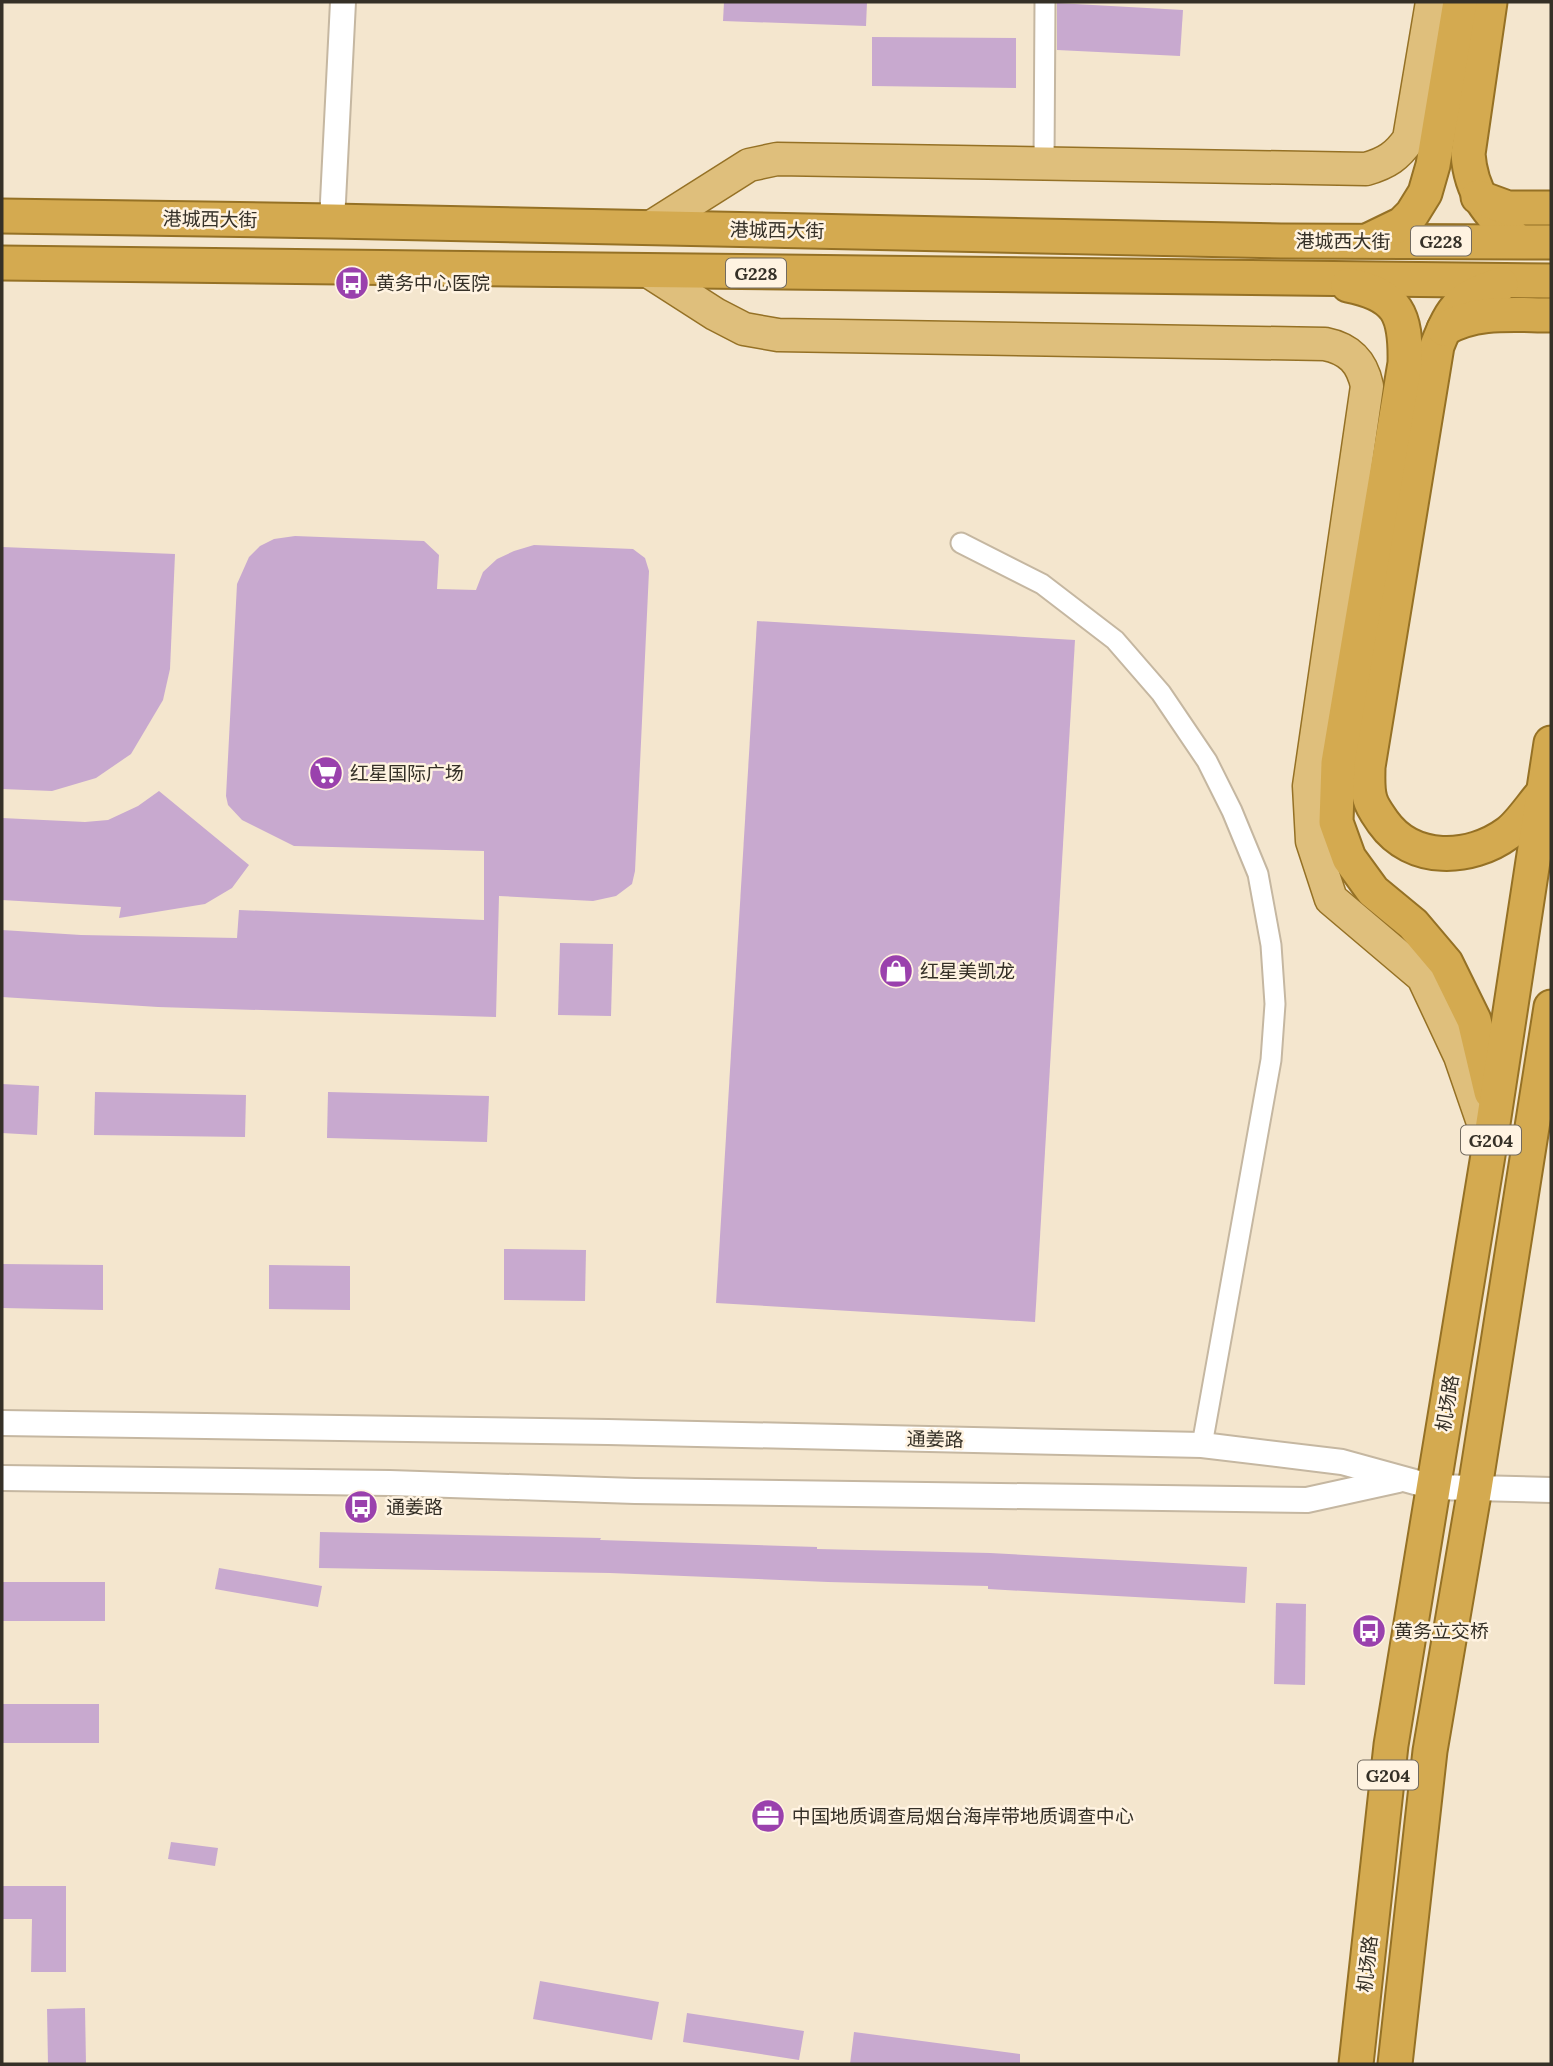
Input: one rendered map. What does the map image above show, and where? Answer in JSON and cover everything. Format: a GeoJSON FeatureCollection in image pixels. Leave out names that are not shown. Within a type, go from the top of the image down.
{"type":"FeatureCollection","features":[{"type":"Feature","properties":{"kind":"highway"},"geometry":{"type":"LineString","coordinates":[[1366,242],[1402,224],[1412,214],[1425,192],[1433,165],[1460,2]]}},
{"type":"Feature","properties":{"kind":"highway"},"geometry":{"type":"LineString","coordinates":[[1490,2],[1468,154],[1469,173],[1478,197],[1517,241]]}},
{"type":"Feature","properties":{"kind":"highway"},"geometry":{"type":"LineString","coordinates":[[1478,197],[1508,208],[1537,207]]}},
{"type":"Feature","properties":{"kind":"highway","name":"港城西大街"},"geometry":{"type":"LineString","coordinates":[[2,216],[1366,242],[1551,242]]}},
{"type":"Feature","properties":{"kind":"highway","name":"港城西大街"},"geometry":{"type":"LineString","coordinates":[[2,263],[1551,281]]}},
{"type":"Feature","properties":{"kind":"highway"},"geometry":{"type":"LineString","coordinates":[[1276,278],[1364,289],[1380,295],[1401,317],[1406,332],[1405,363],[1338,763],[1336,822],[1349,858],[1373,891],[1413,924],[1446,963],[1474,1020],[1493,1127]]}},
{"type":"Feature","properties":{"kind":"highway"},"geometry":{"type":"LineString","coordinates":[[1510,280],[1464,299],[1444,329],[1437,346],[1368,767],[1370,802],[1390,832],[1408,844],[1428,853],[1451,855],[1482,847],[1509,833],[1543,793]]}},
{"type":"Feature","properties":{"kind":"highway"},"geometry":{"type":"LineString","coordinates":[[1444,329],[1467,318],[1500,314],[1551,316]]}},
{"type":"Feature","properties":{"kind":"highway","name":"机场路"},"geometry":{"type":"LineString","coordinates":[[1356,2064],[1418,1483],[1493,1127],[1551,743]]}},
{"type":"Feature","properties":{"kind":"highway","name":"机场路"},"geometry":{"type":"LineString","coordinates":[[1395,2064],[1430,1751],[1528,1150],[1543,1110],[1551,1007]]}},
{"type":"Feature","properties":{"kind":"highway"},"geometry":{"type":"LineString","coordinates":[[1543,1110],[1551,1065]]}},
{"type":"Feature","properties":{"kind":"main road"},"geometry":{"type":"LineString","coordinates":[[651,227],[750,165],[777,159],[1366,169],[1386,163],[1399,154],[1412,130],[1432,2]]}},
{"type":"Feature","properties":{"kind":"main road"},"geometry":{"type":"LineString","coordinates":[[648,271],[715,314],[744,329],[778,335],[1325,344],[1336,346],[1354,358],[1364,372],[1367,386],[1309,786],[1311,841],[1331,899],[1423,977],[1493,1127]]}},
{"type":"Feature","properties":{"kind":"street"},"geometry":{"type":"LineString","coordinates":[[332,221],[343,2]]}},
{"type":"Feature","properties":{"kind":"street"},"geometry":{"type":"LineString","coordinates":[[1044,163],[1045,2]]}},
{"type":"Feature","properties":{"kind":"street"},"geometry":{"type":"LineString","coordinates":[[961,543],[1042,584],[1115,640],[1161,693],[1207,761],[1232,811],[1258,874],[1271,945],[1275,1004],[1271,1060],[1202,1445]]}},
{"type":"Feature","properties":{"kind":"street","name":"通姜路"},"geometry":{"type":"LineString","coordinates":[[2,1423],[608,1432],[1202,1445],[1342,1462],[1418,1483]]}},
{"type":"Feature","properties":{"kind":"street"},"geometry":{"type":"LineString","coordinates":[[2,1478],[390,1483],[635,1491],[1307,1500],[1418,1483],[1551,1490]]}},
{"type":"Feature","properties":{"kind":"building"},"geometry":{"type":"Polygon","coordinates":[[[724,2],[867,2],[866,26],[723,21],[724,2]]]}},
{"type":"Feature","properties":{"kind":"building"},"geometry":{"type":"Polygon","coordinates":[[[1057,3],[1183,10],[1180,56],[1057,50],[1057,3]]]}},
{"type":"Feature","properties":{"kind":"building"},"geometry":{"type":"Polygon","coordinates":[[[872,37],[1016,38],[1016,88],[872,86],[872,37]]]}},
{"type":"Feature","properties":{"kind":"building"},"geometry":{"type":"Polygon","coordinates":[[[295,536],[424,541],[439,555],[437,589],[476,590],[483,572],[497,559],[534,545],[633,549],[645,558],[649,571],[635,871],[632,884],[616,896],[593,901],[499,896],[496,1017],[158,1007],[2,997],[2,930],[81,935],[237,938],[239,910],[484,920],[484,851],[294,846],[242,820],[228,805],[226,796],[237,584],[249,557],[260,546],[274,539],[295,536]]]}},
{"type":"Feature","properties":{"kind":"building"},"geometry":{"type":"Polygon","coordinates":[[[2,547],[175,554],[170,669],[163,700],[131,754],[96,778],[52,791],[2,789],[2,547]]]}},
{"type":"Feature","properties":{"kind":"building","name":"红星美凯龙"},"geometry":{"type":"Polygon","coordinates":[[[757,621],[1075,640],[1035,1322],[716,1303],[757,621]]]}},
{"type":"Feature","properties":{"kind":"building"},"geometry":{"type":"Polygon","coordinates":[[[159,791],[249,865],[232,888],[205,904],[119,918],[121,907],[2,900],[2,818],[85,822],[108,820],[138,806],[159,791]]]}},
{"type":"Feature","properties":{"kind":"building"},"geometry":{"type":"Polygon","coordinates":[[[560,943],[613,944],[611,1016],[558,1015],[560,943]]]}},
{"type":"Feature","properties":{"kind":"building"},"geometry":{"type":"Polygon","coordinates":[[[2,1084],[39,1086],[37,1135],[2,1133],[2,1084]]]}},
{"type":"Feature","properties":{"kind":"building"},"geometry":{"type":"Polygon","coordinates":[[[95,1092],[246,1095],[245,1137],[94,1135],[95,1092]]]}},
{"type":"Feature","properties":{"kind":"building"},"geometry":{"type":"Polygon","coordinates":[[[328,1092],[489,1096],[487,1142],[327,1138],[328,1092]]]}},
{"type":"Feature","properties":{"kind":"building"},"geometry":{"type":"Polygon","coordinates":[[[504,1249],[586,1250],[585,1301],[504,1300],[504,1249]]]}},
{"type":"Feature","properties":{"kind":"building"},"geometry":{"type":"Polygon","coordinates":[[[2,1264],[103,1265],[103,1310],[2,1308],[2,1264]]]}},
{"type":"Feature","properties":{"kind":"building"},"geometry":{"type":"Polygon","coordinates":[[[269,1265],[350,1266],[350,1310],[269,1309],[269,1265]]]}},
{"type":"Feature","properties":{"kind":"building"},"geometry":{"type":"Polygon","coordinates":[[[320,1532],[601,1538],[600,1540],[817,1549],[990,1553],[1247,1567],[1245,1603],[988,1589],[988,1586],[610,1573],[319,1568],[320,1532]]]}},
{"type":"Feature","properties":{"kind":"building"},"geometry":{"type":"Polygon","coordinates":[[[219,1568],[322,1586],[318,1607],[215,1589],[219,1568]]]}},
{"type":"Feature","properties":{"kind":"building"},"geometry":{"type":"Polygon","coordinates":[[[2,1582],[105,1582],[105,1621],[2,1621],[2,1582]]]}},
{"type":"Feature","properties":{"kind":"building"},"geometry":{"type":"Polygon","coordinates":[[[1276,1603],[1306,1604],[1305,1685],[1274,1684],[1276,1603]]]}},
{"type":"Feature","properties":{"kind":"building"},"geometry":{"type":"Polygon","coordinates":[[[2,1704],[99,1704],[99,1743],[2,1743],[2,1704]]]}},
{"type":"Feature","properties":{"kind":"building"},"geometry":{"type":"Polygon","coordinates":[[[171,1842],[218,1848],[215,1866],[168,1859],[171,1842]]]}},
{"type":"Feature","properties":{"kind":"building"},"geometry":{"type":"Polygon","coordinates":[[[2,1886],[66,1886],[66,1972],[31,1972],[32,1919],[2,1919],[2,1886]]]}},
{"type":"Feature","properties":{"kind":"building"},"geometry":{"type":"Polygon","coordinates":[[[540,1981],[659,2002],[652,2040],[533,2019],[540,1981]]]}},
{"type":"Feature","properties":{"kind":"building"},"geometry":{"type":"Polygon","coordinates":[[[85,2008],[86,2064],[48,2064],[47,2009],[85,2008]]]}},
{"type":"Feature","properties":{"kind":"building"},"geometry":{"type":"Polygon","coordinates":[[[687,2013],[804,2031],[799,2060],[683,2042],[687,2013]]]}},
{"type":"Feature","properties":{"kind":"building"},"geometry":{"type":"Polygon","coordinates":[[[854,2032],[1020,2054],[1020,2064],[850,2064],[854,2032]]]}},
{"type":"Feature","properties":{"kind":"place","name":"黄务中心医院"},"geometry":{"type":"Point","coordinates":[352,283]}},
{"type":"Feature","properties":{"kind":"place","name":"红星国际广场"},"geometry":{"type":"Point","coordinates":[326,773]}},
{"type":"Feature","properties":{"kind":"place","name":"红星美凯龙"},"geometry":{"type":"Point","coordinates":[896,971]}},
{"type":"Feature","properties":{"kind":"place","name":"通姜路"},"geometry":{"type":"Point","coordinates":[361,1507]}},
{"type":"Feature","properties":{"kind":"place","name":"黄务立交桥"},"geometry":{"type":"Point","coordinates":[1369,1631]}},
{"type":"Feature","properties":{"kind":"place","name":"中国地质调查局烟台海岸带地质调查中心"},"geometry":{"type":"Point","coordinates":[768,1816]}}]}
